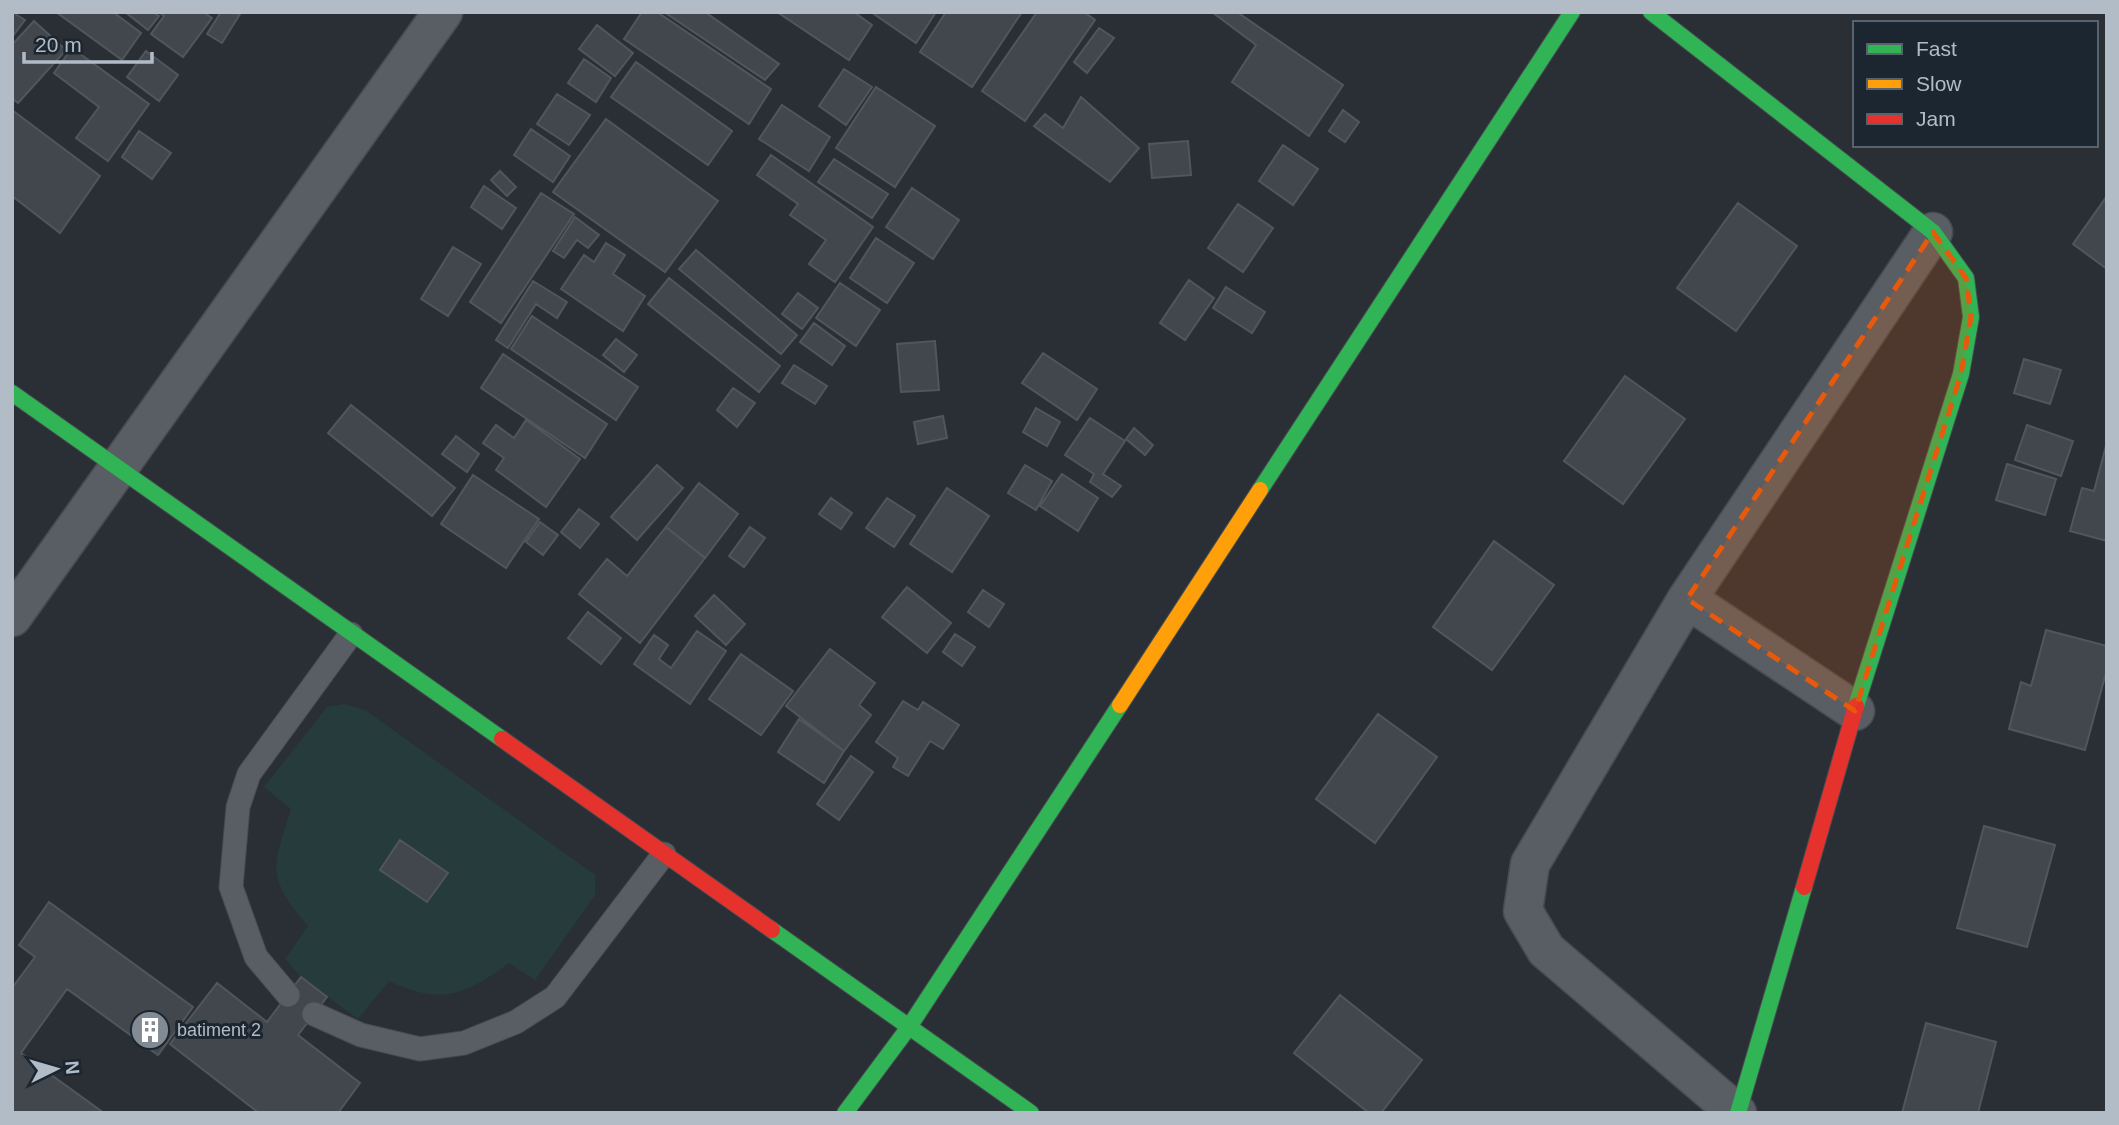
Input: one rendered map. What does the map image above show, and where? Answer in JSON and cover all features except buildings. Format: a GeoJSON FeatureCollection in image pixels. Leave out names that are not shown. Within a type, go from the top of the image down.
{"type":"FeatureCollection","features":[{"type":"Feature","properties":{"kind":"street"},"geometry":{"type":"LineString","coordinates":[[12,617],[443,12]]}},
{"type":"Feature","properties":{"kind":"street"},"geometry":{"type":"LineString","coordinates":[[845,1113],[909,1027],[1572,12]]}},
{"type":"Feature","properties":{"kind":"street"},"geometry":{"type":"LineString","coordinates":[[1651,12],[1933,232],[1966,278],[1971,317],[1961,374],[1855,711],[1737,1113],[1546,950],[1523,911],[1530,864],[1687,599],[1933,232]]}},
{"type":"Feature","properties":{"kind":"street"},"geometry":{"type":"LineString","coordinates":[[12,393],[1031,1113]]}},
{"type":"Feature","properties":{"kind":"street"},"geometry":{"type":"LineString","coordinates":[[1687,599],[1855,711]]}},
{"type":"Feature","properties":{"kind":"lane"},"geometry":{"type":"LineString","coordinates":[[288,995],[256,957],[231,887],[238,807],[249,774],[351,634]]}},
{"type":"Feature","properties":{"kind":"lane"},"geometry":{"type":"LineString","coordinates":[[314,1014],[361,1035],[420,1049],[464,1043],[516,1022],[555,997],[664,854]]}},
{"type":"Feature","properties":{"kind":"highlighted area"},"geometry":{"type":"Polygon","coordinates":[[[1933,232],[1966,278],[1971,317],[1961,374],[1855,711],[1687,599],[1933,232]]]}},
{"type":"Feature","properties":{"kind":"green space"},"geometry":{"type":"Polygon","coordinates":[[[344,704],[365,710],[595,875],[595,895],[535,980],[509,963],[479,983],[452,993],[423,993],[389,981],[358,1019],[301,977],[285,959],[308,926],[285,895],[277,871],[280,845],[291,809],[264,787],[327,707],[344,704]]]}},
{"type":"Feature","properties":{"kind":"traffic: fast"},"geometry":{"type":"LineString","coordinates":[[1260,490],[1572,12]]}},
{"type":"Feature","properties":{"kind":"traffic: fast"},"geometry":{"type":"LineString","coordinates":[[1651,12],[1933,232],[1966,278],[1971,317],[1961,374],[1856,706]]}},
{"type":"Feature","properties":{"kind":"traffic: fast"},"geometry":{"type":"LineString","coordinates":[[12,393],[502,739]]}},
{"type":"Feature","properties":{"kind":"traffic: fast"},"geometry":{"type":"LineString","coordinates":[[845,1113],[909,1027],[1120,705]]}},
{"type":"Feature","properties":{"kind":"traffic: fast"},"geometry":{"type":"LineString","coordinates":[[1738,1113],[1804,887]]}},
{"type":"Feature","properties":{"kind":"traffic: fast"},"geometry":{"type":"LineString","coordinates":[[772,930],[1031,1113]]}},
{"type":"Feature","properties":{"kind":"traffic: slow"},"geometry":{"type":"LineString","coordinates":[[1120,705],[1260,490]]}},
{"type":"Feature","properties":{"kind":"traffic: jam"},"geometry":{"type":"LineString","coordinates":[[1804,887],[1856,706]]}},
{"type":"Feature","properties":{"kind":"traffic: jam"},"geometry":{"type":"LineString","coordinates":[[502,739],[772,930]]}},
{"type":"Feature","properties":{"kind":"place","name":"batiment 2"},"geometry":{"type":"Point","coordinates":[150,1030]}}]}
